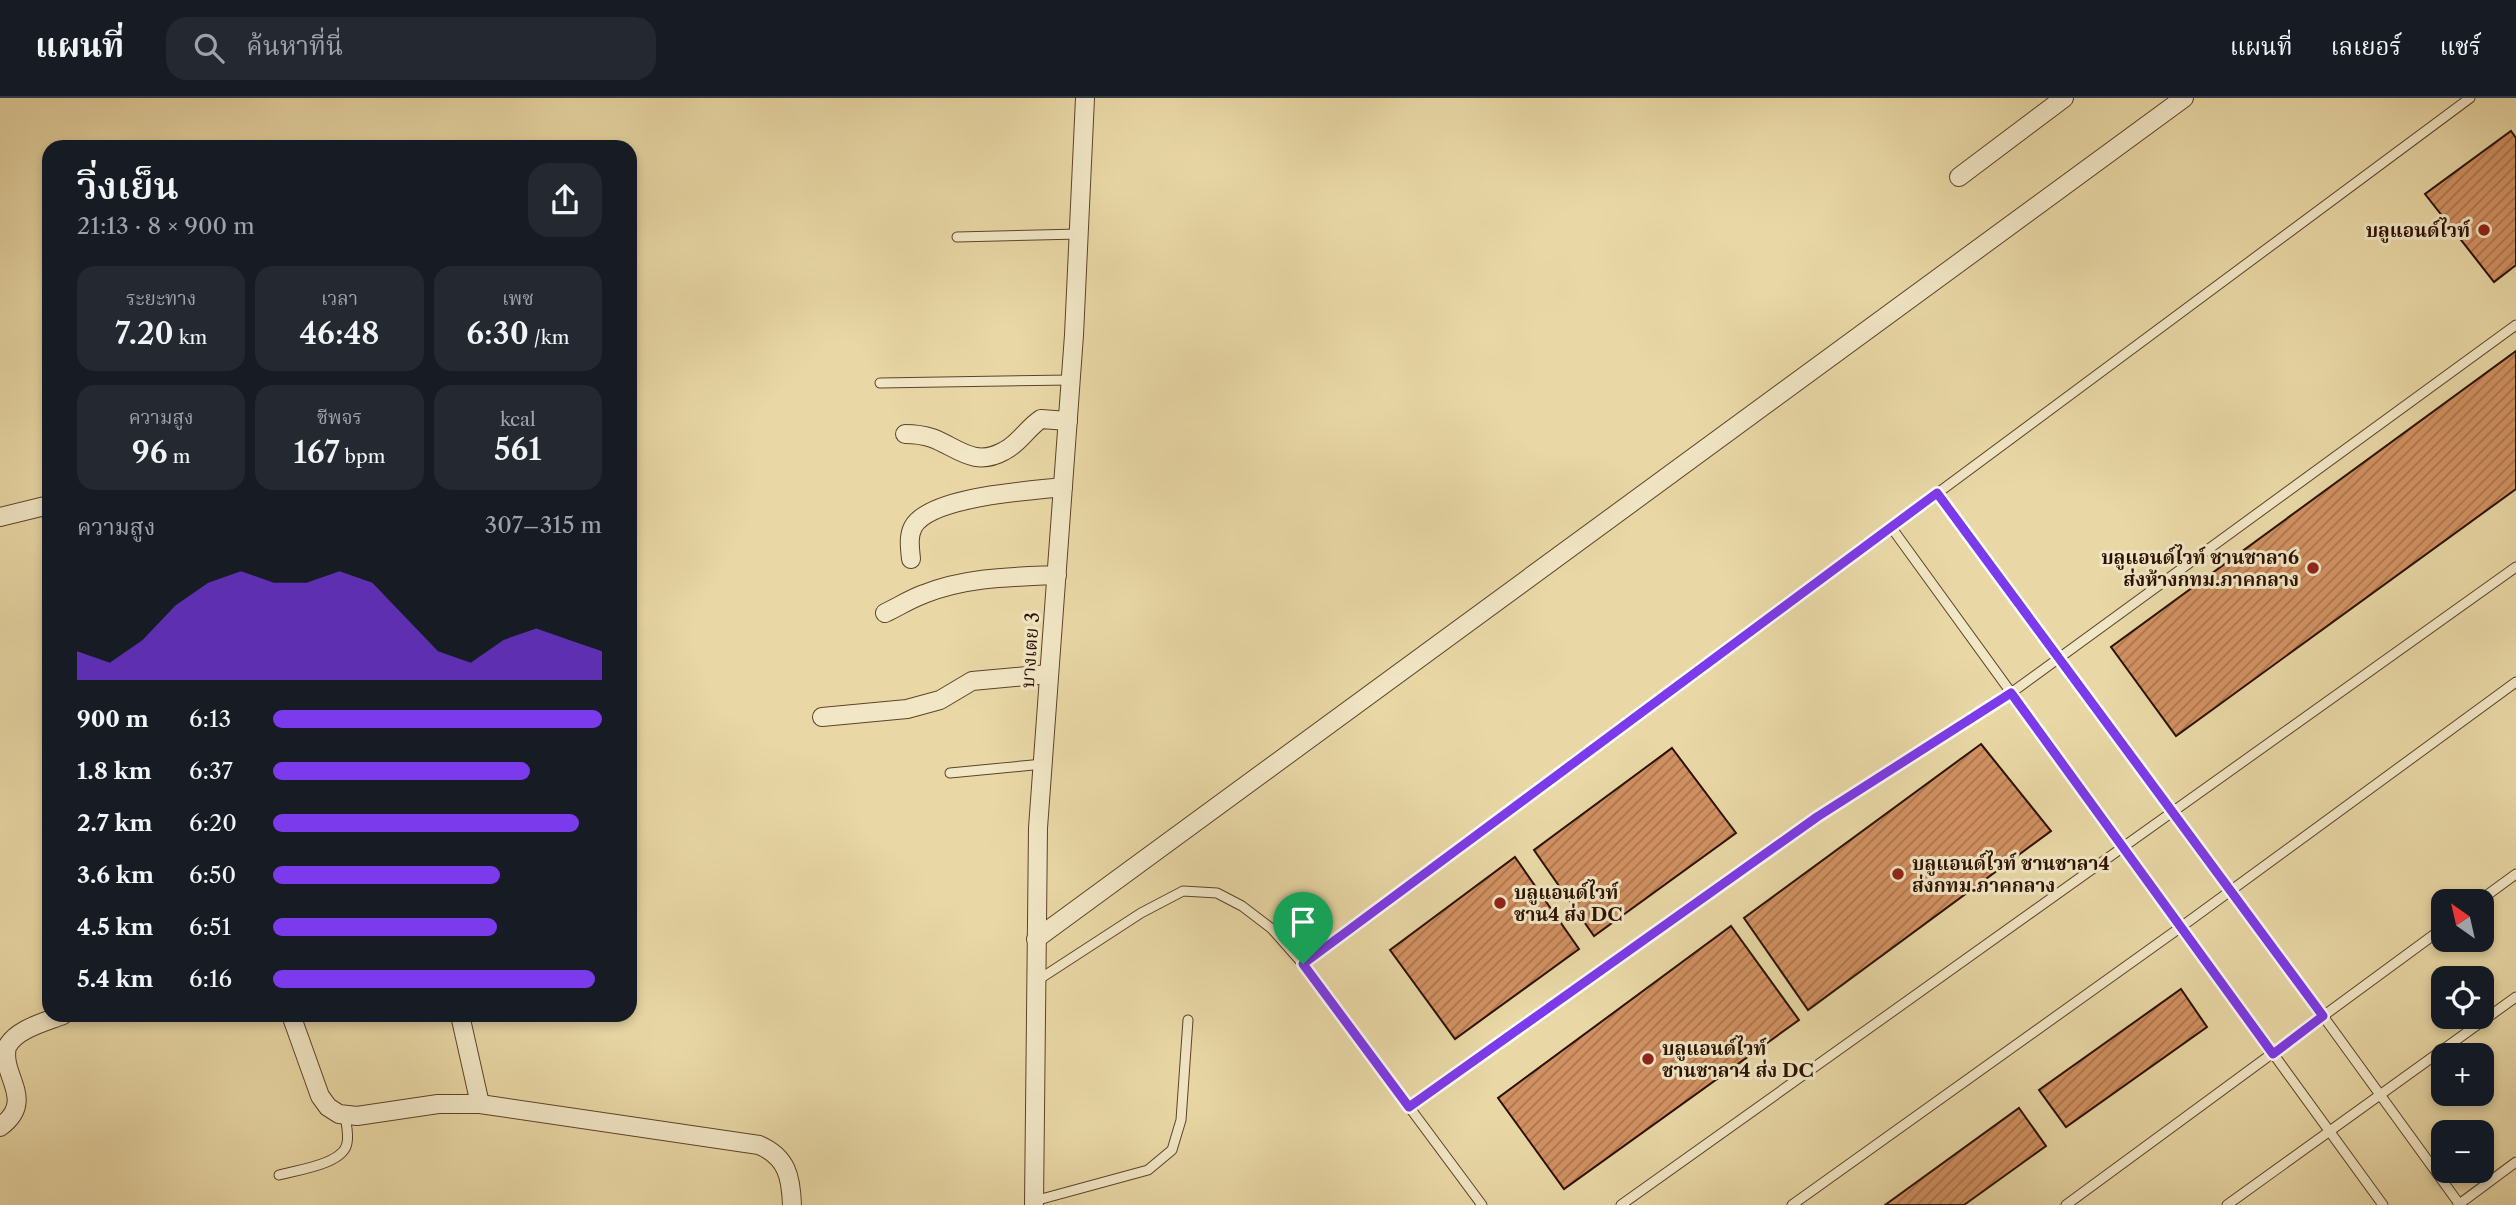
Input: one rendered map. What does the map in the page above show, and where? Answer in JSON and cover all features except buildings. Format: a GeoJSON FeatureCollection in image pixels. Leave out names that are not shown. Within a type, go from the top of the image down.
{"type":"FeatureCollection","features":[{"type":"Feature","properties":{"kind":"street","name":"บางเตย 3"},"geometry":{"type":"LineString","coordinates":[[1034,1203],[1038,828],[1071,380],[1085,98]]}},
{"type":"Feature","properties":{"kind":"street"},"geometry":{"type":"LineString","coordinates":[[1959,177],[2064,98]]}},
{"type":"Feature","properties":{"kind":"street"},"geometry":{"type":"LineString","coordinates":[[1037,939],[2184,98]]}},
{"type":"Feature","properties":{"kind":"street"},"geometry":{"type":"LineString","coordinates":[[905,434],[936,439],[968,456],[984,456],[1003,452],[1041,419],[1068,421]]}},
{"type":"Feature","properties":{"kind":"street"},"geometry":{"type":"LineString","coordinates":[[911,559],[909,536],[915,524],[926,513],[951,503],[1063,487]]}},
{"type":"Feature","properties":{"kind":"street"},"geometry":{"type":"LineString","coordinates":[[0,517],[42,507]]}},
{"type":"Feature","properties":{"kind":"street"},"geometry":{"type":"LineString","coordinates":[[885,613],[923,594],[958,584],[986,578],[1057,575]]}},
{"type":"Feature","properties":{"kind":"street"},"geometry":{"type":"LineString","coordinates":[[822,716],[907,709],[940,700],[972,681],[1049,674]]}},
{"type":"Feature","properties":{"kind":"street"},"geometry":{"type":"LineString","coordinates":[[0,1127],[9,1121],[16,1099],[4,1058],[7,1046],[33,1026],[44,1022]]}},
{"type":"Feature","properties":{"kind":"street"},"geometry":{"type":"LineString","coordinates":[[294,1022],[320,1096],[328,1107],[339,1114],[358,1116],[438,1104],[480,1104],[759,1145],[771,1150],[789,1173],[792,1205]]}},
{"type":"Feature","properties":{"kind":"street"},"geometry":{"type":"LineString","coordinates":[[462,1022],[480,1104]]}},
{"type":"Feature","properties":{"kind":"lane"},"geometry":{"type":"LineString","coordinates":[[1303,964],[2470,98]]}},
{"type":"Feature","properties":{"kind":"lane"},"geometry":{"type":"LineString","coordinates":[[957,237],[1079,234]]}},
{"type":"Feature","properties":{"kind":"lane"},"geometry":{"type":"LineString","coordinates":[[1409,1107],[1817,817],[2011,693],[2516,325]]}},
{"type":"Feature","properties":{"kind":"lane"},"geometry":{"type":"LineString","coordinates":[[880,383],[1071,380]]}},
{"type":"Feature","properties":{"kind":"lane"},"geometry":{"type":"LineString","coordinates":[[1937,493],[2459,1205],[2516,1162]]}},
{"type":"Feature","properties":{"kind":"lane"},"geometry":{"type":"LineString","coordinates":[[1891,527],[2383,1205]]}},
{"type":"Feature","properties":{"kind":"lane"},"geometry":{"type":"LineString","coordinates":[[1621,1205],[2516,567]]}},
{"type":"Feature","properties":{"kind":"lane"},"geometry":{"type":"LineString","coordinates":[[1792,1205],[2231,891],[2516,682]]}},
{"type":"Feature","properties":{"kind":"lane"},"geometry":{"type":"LineString","coordinates":[[950,773],[1043,764]]}},
{"type":"Feature","properties":{"kind":"lane"},"geometry":{"type":"LineString","coordinates":[[2494,890],[2516,874]]}},
{"type":"Feature","properties":{"kind":"lane"},"geometry":{"type":"LineString","coordinates":[[1036,981],[1141,913],[1183,891],[1217,893],[1242,906],[1272,929],[1303,964],[1482,1205]]}},
{"type":"Feature","properties":{"kind":"lane"},"geometry":{"type":"LineString","coordinates":[[2066,1205],[2431,937]]}},
{"type":"Feature","properties":{"kind":"lane"},"geometry":{"type":"LineString","coordinates":[[2227,1205],[2516,997]]}},
{"type":"Feature","properties":{"kind":"lane"},"geometry":{"type":"LineString","coordinates":[[1034,1203],[1147,1170],[1171,1150],[1181,1120],[1188,1020]]}},
{"type":"Feature","properties":{"kind":"lane"},"geometry":{"type":"LineString","coordinates":[[279,1175],[339,1156],[348,1141],[345,1115]]}},
{"type":"Feature","properties":{"kind":"place","name":"บลูแอนด์ไวท์"},"geometry":{"type":"Point","coordinates":[2484,230]}},
{"type":"Feature","properties":{"kind":"place","name":"บลูแอนด์ไวท์ ชานชาลา6 ส่งห้างกทม.ภาคกลาง"},"geometry":{"type":"Point","coordinates":[2313,568]}},
{"type":"Feature","properties":{"kind":"place","name":"บลูแอนด์ไวท์ ชานชาลา4 ส่งกทม.ภาคกลาง"},"geometry":{"type":"Point","coordinates":[1898,874]}},
{"type":"Feature","properties":{"kind":"place","name":"บลูแอนด์ไวท์ ชาน4 ส่ง DC"},"geometry":{"type":"Point","coordinates":[1500,903]}},
{"type":"Feature","properties":{"kind":"place","name":"บลูแอนด์ไวท์ ชานชาลา4 ส่ง DC"},"geometry":{"type":"Point","coordinates":[1648,1059]}},
{"type":"Feature","properties":{"kind":"route"},"geometry":{"type":"LineString","coordinates":[[1937,493],[2323,1016],[2273,1054],[2011,693],[1817,817],[1409,1107],[1303,964],[1937,493]]}}]}
